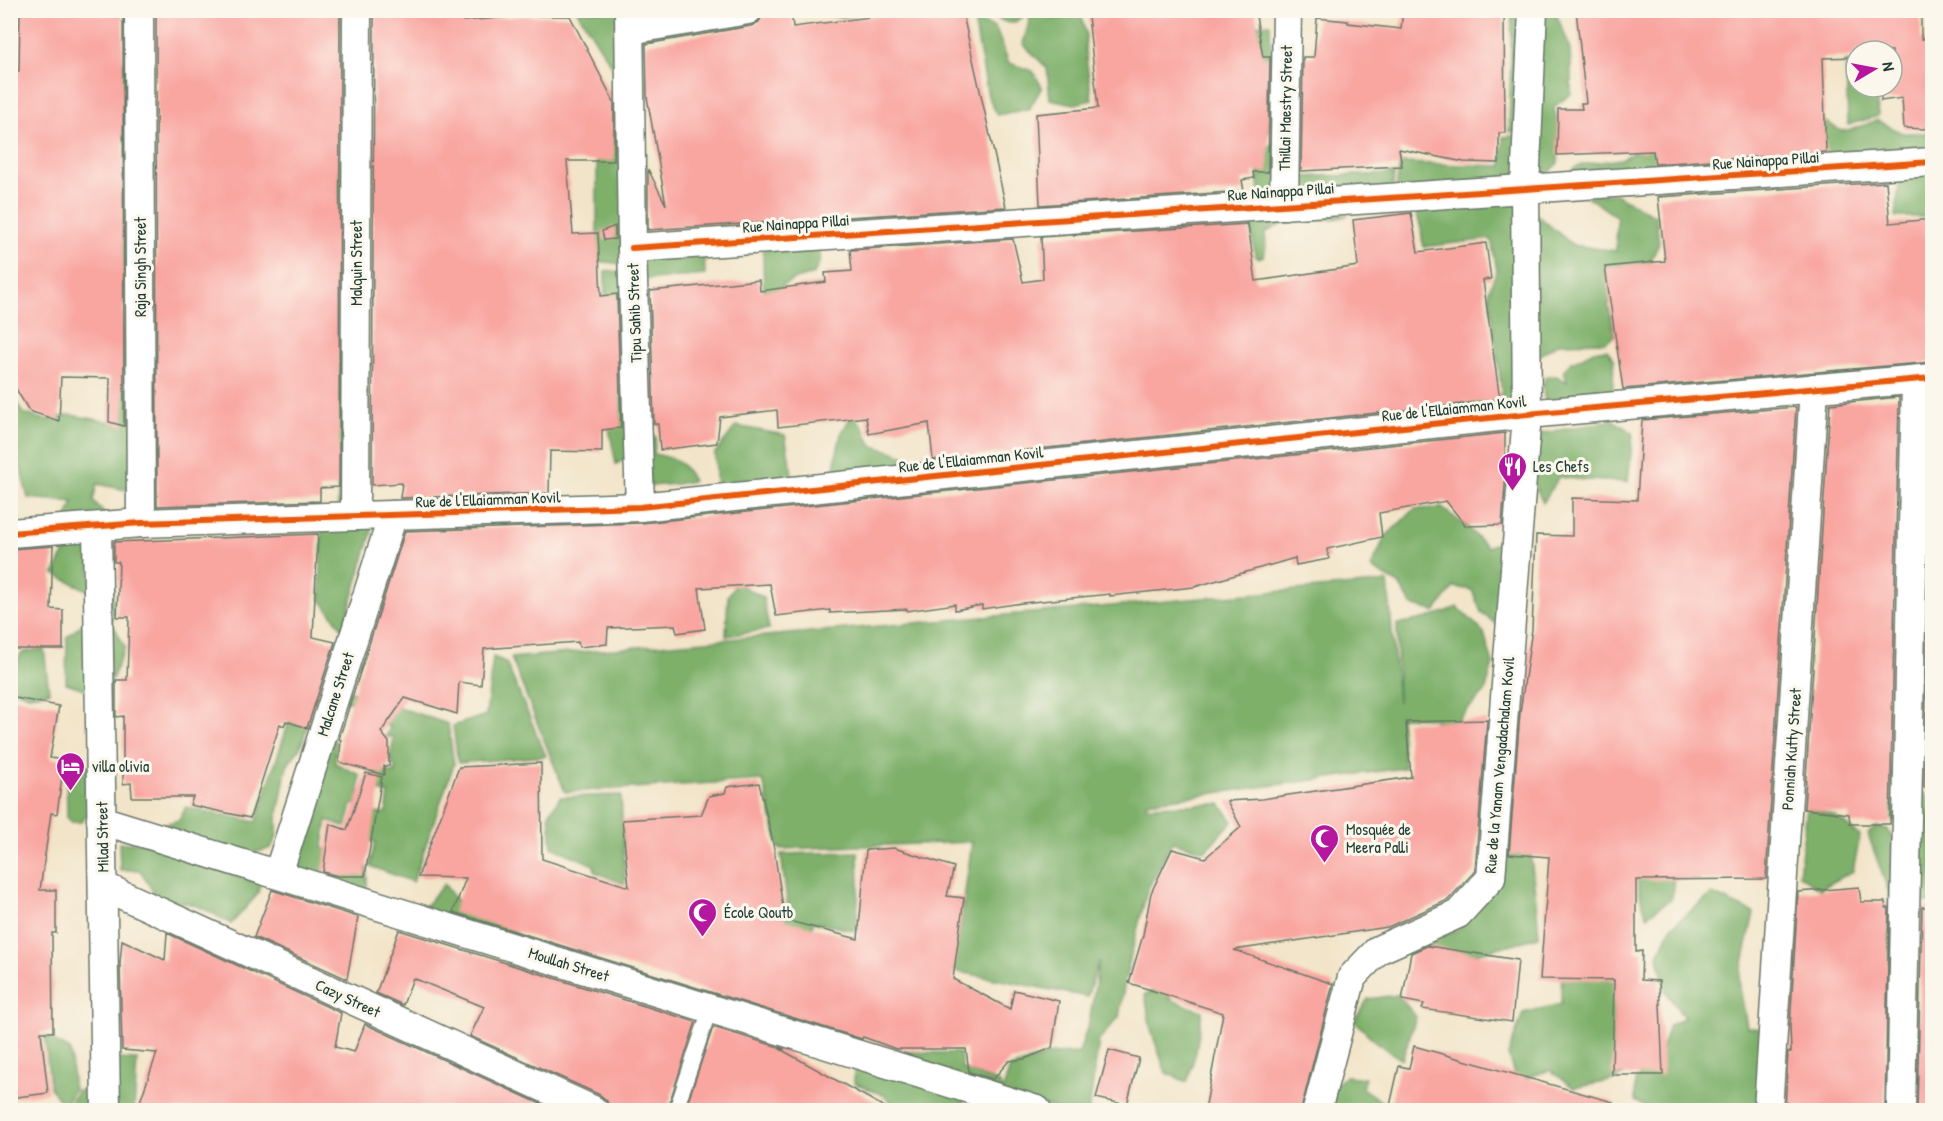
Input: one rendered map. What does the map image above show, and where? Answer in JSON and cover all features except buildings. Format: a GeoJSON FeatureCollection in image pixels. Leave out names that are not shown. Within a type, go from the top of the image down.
{"type":"FeatureCollection","features":[{"type":"Feature","properties":{"kind":"street","name":"Raja Singh Street"},"geometry":{"type":"LineString","coordinates":[[139,10],[141,523]]}},
{"type":"Feature","properties":{"kind":"street","name":"Malquin Street"},"geometry":{"type":"LineString","coordinates":[[355,516],[357,10]]}},
{"type":"Feature","properties":{"kind":"street"},"geometry":{"type":"LineString","coordinates":[[630,20],[748,10]]}},
{"type":"Feature","properties":{"kind":"street","name":"Thillai Maestry Street"},"geometry":{"type":"LineString","coordinates":[[1284,205],[1287,10]]}},
{"type":"Feature","properties":{"kind":"street","name":"Rue de la Yanam Vengadachalam Kovil"},"geometry":{"type":"LineString","coordinates":[[1317,1110],[1352,977],[1378,950],[1458,914],[1491,878],[1527,414],[1525,189],[1533,10]]}},
{"type":"Feature","properties":{"kind":"street","name":"Tipu Sahib Street"},"geometry":{"type":"LineString","coordinates":[[630,20],[632,248],[640,507]]}},
{"type":"Feature","properties":{"kind":"street","name":"Rue Nainappa Pillai"},"geometry":{"type":"LineString","coordinates":[[632,248],[1932,162]]}},
{"type":"Feature","properties":{"kind":"street","name":"Rue de l'Ellaiamman Kovil"},"geometry":{"type":"LineString","coordinates":[[10,533],[141,523],[640,507],[1527,414],[1924,379]]}},
{"type":"Feature","properties":{"kind":"street"},"geometry":{"type":"LineString","coordinates":[[1901,1110],[1924,379]]}},
{"type":"Feature","properties":{"kind":"street","name":"Ponniah Kutty Street"},"geometry":{"type":"LineString","coordinates":[[1768,1110],[1814,388]]}},
{"type":"Feature","properties":{"kind":"street","name":"Malcane Street"},"geometry":{"type":"LineString","coordinates":[[278,873],[393,515]]}},
{"type":"Feature","properties":{"kind":"street","name":"Milad Street"},"geometry":{"type":"LineString","coordinates":[[97,527],[106,1110]]}},
{"type":"Feature","properties":{"kind":"street","name":"Moullah Street"},"geometry":{"type":"LineString","coordinates":[[101,820],[1037,1110]]}},
{"type":"Feature","properties":{"kind":"street","name":"Cazy Street"},"geometry":{"type":"LineString","coordinates":[[103,886],[593,1110]]}},
{"type":"Feature","properties":{"kind":"lane"},"geometry":{"type":"LineString","coordinates":[[675,1110],[711,1008]]}},
{"type":"Feature","properties":{"kind":"green space"},"geometry":{"type":"Polygon","coordinates":[[[1028,10],[1022,18],[1011,23],[982,11],[1028,10]]]}},
{"type":"Feature","properties":{"kind":"green space"},"geometry":{"type":"Polygon","coordinates":[[[338,11],[351,11],[353,506],[338,505],[338,11]]]}},
{"type":"Feature","properties":{"kind":"green space"},"geometry":{"type":"Polygon","coordinates":[[[577,11],[623,11],[624,85],[577,11]]]}},
{"type":"Feature","properties":{"kind":"green space"},"geometry":{"type":"Polygon","coordinates":[[[810,11],[863,11],[844,17],[810,11]]]}},
{"type":"Feature","properties":{"kind":"green space"},"geometry":{"type":"Polygon","coordinates":[[[1050,11],[1053,19],[1081,15],[1086,34],[1085,50],[1092,100],[1075,104],[1050,99],[1047,68],[1023,44],[1031,14],[1050,11]]]}},
{"type":"Feature","properties":{"kind":"green space"},"geometry":{"type":"Polygon","coordinates":[[[1512,11],[1528,11],[1523,131],[1509,132],[1512,11]]]}},
{"type":"Feature","properties":{"kind":"green space"},"geometry":{"type":"Polygon","coordinates":[[[1539,11],[1556,11],[1569,46],[1571,64],[1571,94],[1554,107],[1558,131],[1558,163],[1548,174],[1534,170],[1539,11]]]}},
{"type":"Feature","properties":{"kind":"green space"},"geometry":{"type":"Polygon","coordinates":[[[974,20],[995,27],[1009,63],[1033,71],[1042,87],[1029,109],[997,115],[988,96],[974,20]]]}},
{"type":"Feature","properties":{"kind":"green space"},"geometry":{"type":"Polygon","coordinates":[[[1270,24],[1272,74],[1269,131],[1256,151],[1243,25],[1270,24]]]}},
{"type":"Feature","properties":{"kind":"green space"},"geometry":{"type":"Polygon","coordinates":[[[11,27],[16,27],[15,66],[11,66],[11,27]]]}},
{"type":"Feature","properties":{"kind":"green space"},"geometry":{"type":"Polygon","coordinates":[[[121,62],[133,62],[134,136],[121,137],[121,62]]]}},
{"type":"Feature","properties":{"kind":"green space"},"geometry":{"type":"Polygon","coordinates":[[[597,79],[621,103],[630,265],[597,261],[597,79]]]}},
{"type":"Feature","properties":{"kind":"green space"},"geometry":{"type":"Polygon","coordinates":[[[1847,99],[1877,99],[1878,116],[1848,125],[1847,99]]]}},
{"type":"Feature","properties":{"kind":"green space"},"geometry":{"type":"Polygon","coordinates":[[[1877,120],[1902,133],[1926,133],[1932,125],[1932,155],[1571,172],[1580,165],[1621,159],[1656,141],[1803,129],[1825,121],[1841,131],[1854,129],[1877,120]]]}},
{"type":"Feature","properties":{"kind":"green space"},"geometry":{"type":"Polygon","coordinates":[[[1523,135],[1522,185],[1395,195],[1400,163],[1502,166],[1503,137],[1523,135]]]}},
{"type":"Feature","properties":{"kind":"green space"},"geometry":{"type":"Polygon","coordinates":[[[1278,139],[1279,200],[1259,197],[1257,158],[1278,139]]]}},
{"type":"Feature","properties":{"kind":"green space"},"geometry":{"type":"Polygon","coordinates":[[[1932,163],[1932,209],[1924,217],[1896,217],[1901,164],[1932,163]]]}},
{"type":"Feature","properties":{"kind":"green space"},"geometry":{"type":"Polygon","coordinates":[[[1394,174],[1392,194],[1290,201],[1292,177],[1394,174]]]}},
{"type":"Feature","properties":{"kind":"green space"},"geometry":{"type":"Polygon","coordinates":[[[122,182],[135,186],[136,304],[123,304],[122,182]]]}},
{"type":"Feature","properties":{"kind":"green space"},"geometry":{"type":"Polygon","coordinates":[[[1522,192],[1526,412],[1457,416],[1466,389],[1488,398],[1502,393],[1489,290],[1497,270],[1491,239],[1423,247],[1413,200],[1522,192]]]}},
{"type":"Feature","properties":{"kind":"green space"},"geometry":{"type":"Polygon","coordinates":[[[1615,194],[1656,216],[1659,243],[1647,269],[1626,284],[1608,304],[1615,335],[1605,342],[1559,343],[1532,360],[1537,215],[1573,245],[1616,251],[1617,217],[1586,196],[1615,194]]]}},
{"type":"Feature","properties":{"kind":"green space"},"geometry":{"type":"Polygon","coordinates":[[[1249,212],[1348,215],[1328,220],[1296,220],[1276,227],[1265,233],[1264,256],[1258,258],[1255,256],[1249,212]]]}},
{"type":"Feature","properties":{"kind":"green space"},"geometry":{"type":"Polygon","coordinates":[[[821,238],[820,260],[814,274],[783,285],[783,307],[764,304],[763,250],[821,238]]]}},
{"type":"Feature","properties":{"kind":"green space"},"geometry":{"type":"Polygon","coordinates":[[[704,249],[705,275],[638,280],[637,251],[704,249]]]}},
{"type":"Feature","properties":{"kind":"green space"},"geometry":{"type":"Polygon","coordinates":[[[605,271],[626,272],[627,458],[616,464],[604,402],[605,271]]]}},
{"type":"Feature","properties":{"kind":"green space"},"geometry":{"type":"Polygon","coordinates":[[[120,328],[136,334],[132,491],[97,484],[93,501],[110,520],[65,523],[73,502],[28,498],[19,462],[11,457],[10,393],[23,413],[45,420],[71,415],[123,424],[120,328]]]}},
{"type":"Feature","properties":{"kind":"green space"},"geometry":{"type":"Polygon","coordinates":[[[1596,350],[1607,350],[1614,359],[1612,402],[1548,402],[1544,398],[1543,386],[1546,376],[1556,376],[1567,382],[1564,370],[1572,362],[1596,350]]]}},
{"type":"Feature","properties":{"kind":"green space"},"geometry":{"type":"Polygon","coordinates":[[[852,415],[863,426],[871,445],[903,455],[907,471],[847,481],[834,466],[841,434],[852,415]]]}},
{"type":"Feature","properties":{"kind":"green space"},"geometry":{"type":"Polygon","coordinates":[[[1613,420],[1633,433],[1628,482],[1559,477],[1543,503],[1529,472],[1534,435],[1613,420]]]}},
{"type":"Feature","properties":{"kind":"green space"},"geometry":{"type":"Polygon","coordinates":[[[736,426],[785,435],[794,485],[717,494],[715,453],[736,426]]]}},
{"type":"Feature","properties":{"kind":"green space"},"geometry":{"type":"Polygon","coordinates":[[[644,430],[656,437],[654,454],[678,462],[686,469],[693,481],[650,486],[644,430]]]}},
{"type":"Feature","properties":{"kind":"green space"},"geometry":{"type":"Polygon","coordinates":[[[1921,474],[1932,486],[1932,544],[1921,554],[1921,474]]]}},
{"type":"Feature","properties":{"kind":"green space"},"geometry":{"type":"Polygon","coordinates":[[[1442,508],[1466,526],[1487,547],[1511,537],[1504,631],[1481,612],[1472,590],[1454,587],[1435,612],[1412,605],[1399,584],[1371,568],[1385,537],[1415,509],[1442,508]]]}},
{"type":"Feature","properties":{"kind":"green space"},"geometry":{"type":"Polygon","coordinates":[[[374,524],[343,630],[320,598],[322,527],[374,524]]]}},
{"type":"Feature","properties":{"kind":"green space"},"geometry":{"type":"Polygon","coordinates":[[[74,533],[89,540],[91,592],[54,574],[74,533]]]}},
{"type":"Feature","properties":{"kind":"green space"},"geometry":{"type":"Polygon","coordinates":[[[110,570],[114,583],[112,623],[125,647],[110,685],[110,570]]]}},
{"type":"Feature","properties":{"kind":"green space"},"geometry":{"type":"Polygon","coordinates":[[[1388,582],[1398,702],[1397,624],[1428,618],[1458,607],[1484,633],[1493,664],[1485,692],[1451,729],[1431,718],[1400,717],[1404,768],[1147,802],[1146,806],[1220,804],[1233,821],[1205,851],[1172,842],[1147,891],[1126,975],[1119,1017],[1099,1040],[1089,1110],[1060,1110],[1001,1094],[886,1056],[902,1052],[960,1053],[962,1069],[1000,1083],[1002,1092],[1010,1068],[1051,1054],[1079,1053],[1090,1018],[1099,961],[1087,997],[954,971],[972,842],[779,849],[763,780],[565,792],[511,658],[1388,582]]]}},
{"type":"Feature","properties":{"kind":"green space"},"geometry":{"type":"Polygon","coordinates":[[[736,583],[763,597],[769,629],[726,636],[728,596],[736,583]]]}},
{"type":"Feature","properties":{"kind":"green space"},"geometry":{"type":"Polygon","coordinates":[[[88,619],[93,692],[66,683],[67,637],[88,619]]]}},
{"type":"Feature","properties":{"kind":"green space"},"geometry":{"type":"Polygon","coordinates":[[[1899,620],[1897,821],[1892,820],[1891,627],[1899,620]]]}},
{"type":"Feature","properties":{"kind":"green space"},"geometry":{"type":"Polygon","coordinates":[[[44,649],[49,692],[28,695],[11,688],[11,668],[23,652],[44,649]]]}},
{"type":"Feature","properties":{"kind":"green space"},"geometry":{"type":"Polygon","coordinates":[[[493,657],[506,662],[546,756],[458,763],[453,726],[486,715],[493,657]]]}},
{"type":"Feature","properties":{"kind":"green space"},"geometry":{"type":"Polygon","coordinates":[[[348,690],[448,724],[454,764],[413,882],[370,866],[375,842],[363,837],[367,814],[386,813],[389,794],[369,788],[374,770],[395,773],[395,767],[390,758],[394,737],[386,737],[390,727],[378,722],[377,712],[337,697],[348,690]]]}},
{"type":"Feature","properties":{"kind":"green space"},"geometry":{"type":"Polygon","coordinates":[[[299,691],[310,718],[301,746],[287,766],[277,818],[277,835],[271,848],[243,856],[150,828],[179,820],[186,807],[256,822],[299,691]]]}},
{"type":"Feature","properties":{"kind":"green space"},"geometry":{"type":"Polygon","coordinates":[[[327,738],[336,741],[335,763],[360,775],[358,803],[352,805],[346,827],[327,820],[323,848],[367,868],[367,899],[282,872],[327,738]]]}},
{"type":"Feature","properties":{"kind":"green space"},"geometry":{"type":"Polygon","coordinates":[[[66,760],[82,760],[91,770],[92,809],[81,822],[70,822],[67,817],[66,760]]]}},
{"type":"Feature","properties":{"kind":"green space"},"geometry":{"type":"Polygon","coordinates":[[[1913,793],[1925,793],[1932,803],[1932,902],[1914,903],[1913,793]]]}},
{"type":"Feature","properties":{"kind":"green space"},"geometry":{"type":"Polygon","coordinates":[[[1524,794],[1539,937],[1467,956],[1422,959],[1414,949],[1460,929],[1489,893],[1504,799],[1524,794]]]}},
{"type":"Feature","properties":{"kind":"green space"},"geometry":{"type":"Polygon","coordinates":[[[621,795],[625,884],[595,872],[594,865],[552,847],[549,814],[560,797],[621,795]]]}},
{"type":"Feature","properties":{"kind":"green space"},"geometry":{"type":"Polygon","coordinates":[[[1807,808],[1835,816],[1860,836],[1853,871],[1820,889],[1799,875],[1807,808]]]}},
{"type":"Feature","properties":{"kind":"green space"},"geometry":{"type":"Polygon","coordinates":[[[1876,827],[1888,830],[1894,839],[1890,1022],[1889,893],[1868,834],[1876,827]]]}},
{"type":"Feature","properties":{"kind":"green space"},"geometry":{"type":"Polygon","coordinates":[[[160,842],[263,878],[257,895],[231,924],[197,906],[181,902],[159,902],[140,870],[120,870],[119,843],[160,842]]]}},
{"type":"Feature","properties":{"kind":"green space"},"geometry":{"type":"Polygon","coordinates":[[[858,852],[856,931],[813,922],[803,999],[773,907],[788,909],[781,854],[858,852]]]}},
{"type":"Feature","properties":{"kind":"green space"},"geometry":{"type":"Polygon","coordinates":[[[1634,863],[1674,874],[1672,898],[1647,916],[1641,899],[1634,863]]]}},
{"type":"Feature","properties":{"kind":"green space"},"geometry":{"type":"Polygon","coordinates":[[[444,884],[462,908],[510,909],[518,944],[421,911],[444,884]]]}},
{"type":"Feature","properties":{"kind":"green space"},"geometry":{"type":"Polygon","coordinates":[[[1712,894],[1754,913],[1739,981],[1747,1027],[1765,1030],[1765,1110],[1652,1110],[1635,1101],[1635,1080],[1659,1058],[1669,1025],[1684,1018],[1665,990],[1658,955],[1672,926],[1712,894]]]}},
{"type":"Feature","properties":{"kind":"green space"},"geometry":{"type":"Polygon","coordinates":[[[1562,955],[1614,980],[1626,1074],[1610,1081],[1574,1088],[1550,1070],[1516,1081],[1508,1055],[1523,1013],[1561,1004],[1562,955]]]}},
{"type":"Feature","properties":{"kind":"green space"},"geometry":{"type":"Polygon","coordinates":[[[1166,987],[1171,1000],[1202,1011],[1196,1052],[1187,1082],[1166,1073],[1151,1030],[1145,994],[1166,987]]]}},
{"type":"Feature","properties":{"kind":"green space"},"geometry":{"type":"Polygon","coordinates":[[[1398,995],[1416,1017],[1402,1060],[1377,1043],[1354,1021],[1368,999],[1398,995]]]}},
{"type":"Feature","properties":{"kind":"green space"},"geometry":{"type":"Polygon","coordinates":[[[45,1036],[70,1050],[74,1090],[64,1106],[50,1088],[45,1036]]]}},
{"type":"Feature","properties":{"kind":"green space"},"geometry":{"type":"Polygon","coordinates":[[[855,1057],[966,1093],[961,1110],[901,1110],[883,1095],[854,1083],[855,1057]]]}},
{"type":"Feature","properties":{"kind":"green space"},"geometry":{"type":"Polygon","coordinates":[[[117,1059],[137,1060],[134,1110],[114,1110],[117,1059]]]}},
{"type":"Feature","properties":{"kind":"green space"},"geometry":{"type":"Polygon","coordinates":[[[1346,1076],[1365,1078],[1362,1088],[1385,1104],[1381,1110],[1332,1110],[1333,1087],[1346,1076]]]}},
{"type":"Feature","properties":{"kind":"green space"},"geometry":{"type":"Polygon","coordinates":[[[95,1089],[96,1110],[68,1110],[67,1107],[78,1090],[95,1089]]]}},
{"type":"Feature","properties":{"kind":"cycle path"},"geometry":{"type":"LineString","coordinates":[[632,248],[1932,162]]}},
{"type":"Feature","properties":{"kind":"cycle path"},"geometry":{"type":"LineString","coordinates":[[10,533],[141,523],[640,507],[1527,414],[1932,378]]}},
{"type":"Feature","properties":{"kind":"place","name":"Les Chefs"},"geometry":{"type":"Point","coordinates":[1512,492]}},
{"type":"Feature","properties":{"kind":"place","name":"villa olivia"},"geometry":{"type":"Point","coordinates":[71,792]}},
{"type":"Feature","properties":{"kind":"place","name":"Mosquée de Meera Palli"},"geometry":{"type":"Point","coordinates":[1325,864]}},
{"type":"Feature","properties":{"kind":"place","name":"École Qoutb"},"geometry":{"type":"Point","coordinates":[703,938]}}]}
